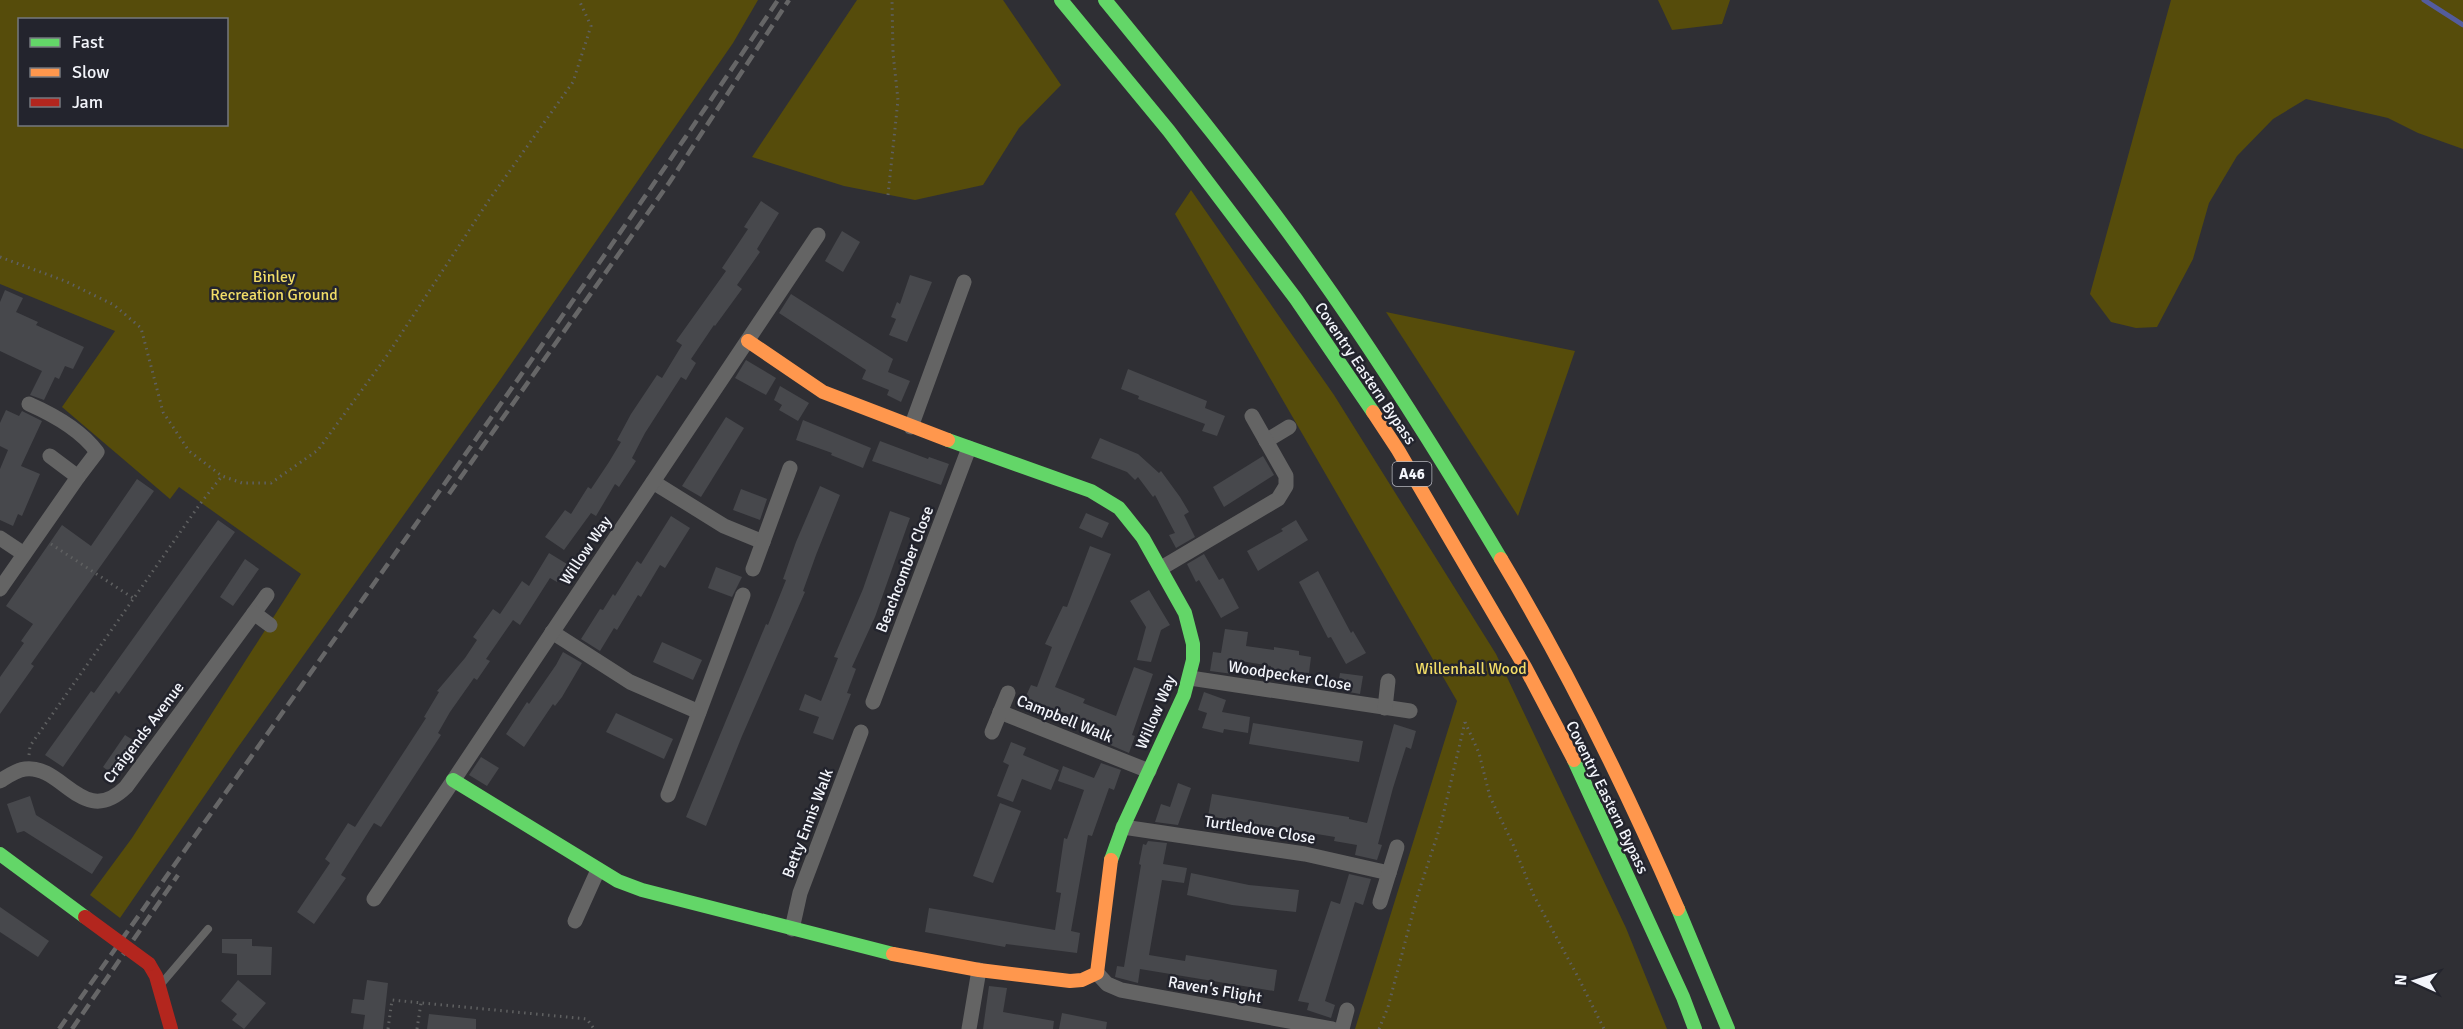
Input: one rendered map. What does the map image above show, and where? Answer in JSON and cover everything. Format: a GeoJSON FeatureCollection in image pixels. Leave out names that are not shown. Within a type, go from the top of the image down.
{"type":"FeatureCollection","features":[{"type":"Feature","properties":{"kind":"main road","name":"Coventry Eastern Bypass"},"geometry":{"type":"LineString","coordinates":[[1061,0],[1169,132],[1296,299],[1398,450],[1525,667],[1581,773],[1695,1029]]}},
{"type":"Feature","properties":{"kind":"main road","name":"Coventry Eastern Bypass"},"geometry":{"type":"LineString","coordinates":[[1105,0],[1211,130],[1342,308],[1474,512],[1538,622],[1597,733],[1649,841],[1697,950],[1728,1029]]}},
{"type":"Feature","properties":{"kind":"main road","name":"Willow Way"},"geometry":{"type":"LineString","coordinates":[[748,341],[823,392],[911,427],[1091,491],[1107,499],[1129,519],[1162,567],[1185,613],[1191,632],[1193,660],[1190,678],[1115,846],[1109,872],[1097,973]]}},
{"type":"Feature","properties":{"kind":"main road"},"geometry":{"type":"LineString","coordinates":[[453,780],[598,870],[642,890],[880,952],[978,970],[1070,981],[1082,980],[1097,973]]}},
{"type":"Feature","properties":{"kind":"main road"},"geometry":{"type":"LineString","coordinates":[[0,855],[150,964],[171,1029]]}},
{"type":"Feature","properties":{"kind":"street","name":"Willow Way"},"geometry":{"type":"LineString","coordinates":[[374,899],[818,235]]}},
{"type":"Feature","properties":{"kind":"street"},"geometry":{"type":"LineString","coordinates":[[911,427],[964,282]]}},
{"type":"Feature","properties":{"kind":"street"},"geometry":{"type":"LineString","coordinates":[[0,589],[97,452],[91,444],[55,415],[29,404]]}},
{"type":"Feature","properties":{"kind":"street"},"geometry":{"type":"LineString","coordinates":[[1162,567],[1281,496],[1286,486],[1286,476],[1252,416]]}},
{"type":"Feature","properties":{"kind":"street"},"geometry":{"type":"LineString","coordinates":[[1266,441],[1289,427]]}},
{"type":"Feature","properties":{"kind":"street","name":"Beachcomber Close"},"geometry":{"type":"LineString","coordinates":[[873,702],[969,448]]}},
{"type":"Feature","properties":{"kind":"street"},"geometry":{"type":"LineString","coordinates":[[50,456],[78,477]]}},
{"type":"Feature","properties":{"kind":"street"},"geometry":{"type":"LineString","coordinates":[[753,569],[790,468]]}},
{"type":"Feature","properties":{"kind":"street"},"geometry":{"type":"LineString","coordinates":[[653,482],[724,526],[763,542]]}},
{"type":"Feature","properties":{"kind":"street"},"geometry":{"type":"LineString","coordinates":[[0,538],[24,554]]}},
{"type":"Feature","properties":{"kind":"street","name":"Craigends Avenue"},"geometry":{"type":"LineString","coordinates":[[27,768],[44,773],[77,795],[96,802],[115,798],[139,770],[267,594]]}},
{"type":"Feature","properties":{"kind":"street"},"geometry":{"type":"LineString","coordinates":[[668,795],[743,596]]}},
{"type":"Feature","properties":{"kind":"street"},"geometry":{"type":"LineString","coordinates":[[254,614],[270,625]]}},
{"type":"Feature","properties":{"kind":"street"},"geometry":{"type":"LineString","coordinates":[[552,632],[630,682],[699,712]]}},
{"type":"Feature","properties":{"kind":"street","name":"Woodpecker Close"},"geometry":{"type":"LineString","coordinates":[[1190,678],[1410,711]]}},
{"type":"Feature","properties":{"kind":"street"},"geometry":{"type":"LineString","coordinates":[[1385,708],[1388,681]]}},
{"type":"Feature","properties":{"kind":"street","name":"Campbell Walk"},"geometry":{"type":"LineString","coordinates":[[992,732],[1008,693]]}},
{"type":"Feature","properties":{"kind":"street","name":"Campbell Walk"},"geometry":{"type":"LineString","coordinates":[[1000,712],[1149,771]]}},
{"type":"Feature","properties":{"kind":"street","name":"Betty Ennis Walk"},"geometry":{"type":"LineString","coordinates":[[792,929],[800,893],[861,732]]}},
{"type":"Feature","properties":{"kind":"street"},"geometry":{"type":"LineString","coordinates":[[0,781],[11,773],[27,768]]}},
{"type":"Feature","properties":{"kind":"street","name":"Turtledove Close"},"geometry":{"type":"LineString","coordinates":[[1123,828],[1305,854],[1389,873]]}},
{"type":"Feature","properties":{"kind":"street"},"geometry":{"type":"LineString","coordinates":[[1380,902],[1397,847]]}},
{"type":"Feature","properties":{"kind":"street"},"geometry":{"type":"LineString","coordinates":[[575,921],[598,870]]}},
{"type":"Feature","properties":{"kind":"street"},"geometry":{"type":"LineString","coordinates":[[969,1029],[978,970]]}},
{"type":"Feature","properties":{"kind":"street","name":"Raven's Flight"},"geometry":{"type":"LineString","coordinates":[[1097,973],[1107,984],[1120,990],[1332,1029]]}},
{"type":"Feature","properties":{"kind":"street"},"geometry":{"type":"LineString","coordinates":[[1342,1029],[1347,1010]]}},
{"type":"Feature","properties":{"kind":"lane"},"geometry":{"type":"LineString","coordinates":[[158,986],[172,974],[208,929]]}},
{"type":"Feature","properties":{"kind":"path"},"geometry":{"type":"LineString","coordinates":[[888,195],[898,100],[892,0]]}},
{"type":"Feature","properties":{"kind":"path"},"geometry":{"type":"LineString","coordinates":[[0,257],[65,281],[114,305],[141,328],[163,412],[189,451],[222,476],[242,483],[271,483],[318,450],[347,412],[489,200],[573,82],[591,26],[582,1]]}},
{"type":"Feature","properties":{"kind":"path"},"geometry":{"type":"LineString","coordinates":[[27,768],[30,746],[133,598],[222,476]]}},
{"type":"Feature","properties":{"kind":"path"},"geometry":{"type":"LineString","coordinates":[[37,534],[133,598]]}},
{"type":"Feature","properties":{"kind":"path"},"geometry":{"type":"LineString","coordinates":[[1379,1029],[1388,1007],[1417,897],[1440,824],[1465,722],[1479,753],[1490,797],[1512,842],[1534,896],[1604,1029]]}},
{"type":"Feature","properties":{"kind":"path"},"geometry":{"type":"LineString","coordinates":[[388,1029],[392,1000],[587,1019],[594,1029]]}},
{"type":"Feature","properties":{"kind":"path"},"geometry":{"type":"LineString","coordinates":[[417,1029],[421,1003]]}},
{"type":"Feature","properties":{"kind":"green space","name":"Binley Recreation Ground"},"geometry":{"type":"Polygon","coordinates":[[[0,0],[758,0],[733,43],[500,380],[236,750],[120,918],[90,895],[132,838],[301,574],[179,487],[170,499],[62,407],[115,331],[0,284],[0,0]]]}},
{"type":"Feature","properties":{"kind":"green space"},"geometry":{"type":"Polygon","coordinates":[[[857,0],[1003,0],[1061,85],[1019,128],[983,185],[915,200],[844,186],[752,157],[857,0]]]}},
{"type":"Feature","properties":{"kind":"green space"},"geometry":{"type":"Polygon","coordinates":[[[1658,0],[1730,0],[1722,24],[1672,30],[1658,0]]]}},
{"type":"Feature","properties":{"kind":"green space"},"geometry":{"type":"Polygon","coordinates":[[[2171,0],[2463,0],[2463,149],[2418,133],[2388,118],[2306,99],[2273,119],[2237,156],[2209,203],[2193,259],[2157,327],[2136,328],[2111,322],[2090,294],[2171,0]]]}},
{"type":"Feature","properties":{"kind":"green space","name":"Willenhall Wood"},"geometry":{"type":"Polygon","coordinates":[[[1191,190],[1334,395],[1496,654],[1626,928],[1667,1029],[1355,1029],[1457,701],[1175,214],[1191,190]]]}},
{"type":"Feature","properties":{"kind":"green space"},"geometry":{"type":"Polygon","coordinates":[[[1386,312],[1575,351],[1518,516],[1386,312]]]}},
{"type":"Feature","properties":{"kind":"building"},"geometry":{"type":"Polygon","coordinates":[[[761,201],[779,213],[757,249],[760,252],[737,285],[742,289],[691,359],[696,363],[686,380],[681,377],[645,433],[632,458],[636,461],[619,487],[615,484],[596,516],[591,513],[564,550],[545,537],[565,510],[571,514],[588,487],[591,489],[609,462],[621,442],[617,440],[631,414],[657,375],[662,378],[682,345],[676,341],[726,271],[722,268],[748,229],[744,227],[761,201]]]}},
{"type":"Feature","properties":{"kind":"building"},"geometry":{"type":"Polygon","coordinates":[[[842,231],[860,242],[843,272],[825,261],[842,231]]]}},
{"type":"Feature","properties":{"kind":"building"},"geometry":{"type":"Polygon","coordinates":[[[910,275],[932,282],[907,342],[889,335],[896,319],[891,317],[897,302],[900,304],[910,275]]]}},
{"type":"Feature","properties":{"kind":"building"},"geometry":{"type":"Polygon","coordinates":[[[5,290],[23,298],[16,312],[38,322],[36,325],[84,347],[73,369],[65,366],[59,379],[55,377],[44,400],[30,395],[42,371],[0,351],[0,302],[5,290]]]}},
{"type":"Feature","properties":{"kind":"building"},"geometry":{"type":"Polygon","coordinates":[[[791,294],[893,359],[888,372],[910,381],[901,402],[887,395],[889,390],[862,379],[866,370],[779,313],[791,294]]]}},
{"type":"Feature","properties":{"kind":"building"},"geometry":{"type":"Polygon","coordinates":[[[746,360],[776,378],[766,395],[735,378],[746,360]]]}},
{"type":"Feature","properties":{"kind":"building"},"geometry":{"type":"Polygon","coordinates":[[[1128,369],[1207,401],[1205,408],[1225,416],[1217,436],[1202,431],[1205,424],[1138,399],[1139,396],[1121,389],[1128,369]]]}},
{"type":"Feature","properties":{"kind":"building"},"geometry":{"type":"Polygon","coordinates":[[[780,386],[809,403],[798,421],[779,410],[782,405],[774,400],[780,386]]]}},
{"type":"Feature","properties":{"kind":"building"},"geometry":{"type":"Polygon","coordinates":[[[6,410],[19,416],[22,411],[42,421],[21,466],[40,474],[22,516],[18,514],[13,526],[0,520],[0,469],[8,450],[0,446],[0,423],[6,410]]]}},
{"type":"Feature","properties":{"kind":"building"},"geometry":{"type":"Polygon","coordinates":[[[726,417],[744,428],[701,497],[682,486],[726,417]]]}},
{"type":"Feature","properties":{"kind":"building"},"geometry":{"type":"Polygon","coordinates":[[[803,420],[871,448],[863,468],[831,455],[832,453],[796,440],[803,420]]]}},
{"type":"Feature","properties":{"kind":"building"},"geometry":{"type":"Polygon","coordinates":[[[1100,438],[1138,454],[1159,473],[1161,471],[1189,512],[1184,515],[1195,537],[1176,548],[1169,535],[1175,533],[1155,495],[1153,497],[1138,477],[1135,480],[1127,472],[1091,458],[1100,438]]]}},
{"type":"Feature","properties":{"kind":"building"},"geometry":{"type":"Polygon","coordinates":[[[880,441],[928,459],[929,457],[949,464],[941,485],[872,461],[880,441]]]}},
{"type":"Feature","properties":{"kind":"building"},"geometry":{"type":"Polygon","coordinates":[[[1263,456],[1274,475],[1224,507],[1213,487],[1263,456]]]}},
{"type":"Feature","properties":{"kind":"building"},"geometry":{"type":"Polygon","coordinates":[[[137,479],[154,491],[31,664],[34,666],[0,714],[0,677],[24,643],[21,641],[33,624],[6,606],[62,525],[91,546],[137,479]]]}},
{"type":"Feature","properties":{"kind":"building"},"geometry":{"type":"Polygon","coordinates":[[[820,486],[840,495],[803,591],[805,592],[742,736],[706,826],[686,817],[766,624],[768,625],[786,580],[783,579],[796,542],[820,486]]]}},
{"type":"Feature","properties":{"kind":"building"},"geometry":{"type":"Polygon","coordinates":[[[741,489],[767,499],[760,520],[733,510],[741,489]]]}},
{"type":"Feature","properties":{"kind":"building"},"geometry":{"type":"Polygon","coordinates":[[[890,511],[910,518],[875,617],[852,667],[856,669],[847,693],[851,694],[833,740],[813,733],[819,717],[799,710],[805,694],[821,701],[838,658],[834,657],[863,589],[890,511]]]}},
{"type":"Feature","properties":{"kind":"building"},"geometry":{"type":"Polygon","coordinates":[[[1086,513],[1109,523],[1102,538],[1079,528],[1086,513]]]}},
{"type":"Feature","properties":{"kind":"building"},"geometry":{"type":"Polygon","coordinates":[[[671,516],[690,528],[665,568],[660,565],[641,597],[638,595],[617,630],[614,628],[600,651],[581,639],[600,609],[603,610],[613,594],[615,596],[637,561],[641,564],[671,516]]]}},
{"type":"Feature","properties":{"kind":"building"},"geometry":{"type":"Polygon","coordinates":[[[218,520],[235,532],[119,694],[116,691],[63,767],[45,755],[91,691],[94,693],[218,520]]]}},
{"type":"Feature","properties":{"kind":"building"},"geometry":{"type":"Polygon","coordinates":[[[1296,520],[1308,540],[1258,571],[1247,551],[1283,531],[1281,529],[1296,520]]]}},
{"type":"Feature","properties":{"kind":"building"},"geometry":{"type":"Polygon","coordinates":[[[1090,546],[1111,554],[1055,687],[1085,699],[1083,703],[1116,716],[1134,667],[1153,674],[1132,735],[1135,736],[1129,753],[1108,744],[1112,730],[1040,704],[1037,711],[1022,705],[1031,685],[1037,687],[1052,647],[1045,644],[1063,606],[1067,607],[1090,546]]]}},
{"type":"Feature","properties":{"kind":"building"},"geometry":{"type":"Polygon","coordinates":[[[549,553],[567,564],[557,582],[550,578],[520,625],[513,620],[486,659],[490,661],[477,680],[474,678],[450,712],[438,733],[441,735],[381,827],[374,823],[341,875],[346,878],[314,924],[297,912],[330,863],[325,859],[348,823],[355,827],[426,718],[424,717],[439,692],[437,691],[465,658],[477,640],[473,637],[493,609],[500,614],[522,581],[529,586],[549,553]]]}},
{"type":"Feature","properties":{"kind":"building"},"geometry":{"type":"Polygon","coordinates":[[[1204,554],[1219,580],[1223,578],[1239,608],[1221,618],[1199,580],[1196,582],[1187,564],[1204,554]]]}},
{"type":"Feature","properties":{"kind":"building"},"geometry":{"type":"Polygon","coordinates":[[[245,559],[259,569],[233,606],[220,597],[245,559]]]}},
{"type":"Feature","properties":{"kind":"building"},"geometry":{"type":"Polygon","coordinates":[[[716,567],[742,577],[732,597],[708,588],[716,567]]]}},
{"type":"Feature","properties":{"kind":"building"},"geometry":{"type":"Polygon","coordinates":[[[1318,571],[1351,633],[1353,631],[1366,653],[1346,664],[1331,637],[1328,638],[1299,582],[1318,571]]]}},
{"type":"Feature","properties":{"kind":"building"},"geometry":{"type":"Polygon","coordinates":[[[1149,590],[1170,625],[1161,630],[1151,662],[1137,660],[1146,627],[1130,601],[1149,590]]]}},
{"type":"Feature","properties":{"kind":"building"},"geometry":{"type":"Polygon","coordinates":[[[1225,629],[1248,632],[1246,646],[1299,651],[1299,655],[1311,657],[1309,673],[1271,669],[1271,666],[1235,660],[1233,674],[1210,671],[1213,652],[1221,653],[1225,629]]]}},
{"type":"Feature","properties":{"kind":"building"},"geometry":{"type":"Polygon","coordinates":[[[662,642],[702,660],[693,680],[653,662],[662,642]]]}},
{"type":"Feature","properties":{"kind":"building"},"geometry":{"type":"Polygon","coordinates":[[[563,652],[582,663],[562,697],[555,706],[553,704],[524,747],[506,734],[563,652]]]}},
{"type":"Feature","properties":{"kind":"building"},"geometry":{"type":"Polygon","coordinates":[[[1340,673],[1363,676],[1360,694],[1337,690],[1340,673]]]}},
{"type":"Feature","properties":{"kind":"building"},"geometry":{"type":"Polygon","coordinates":[[[1204,692],[1226,700],[1222,712],[1250,717],[1248,733],[1224,729],[1223,733],[1202,728],[1207,713],[1198,710],[1204,692]]]}},
{"type":"Feature","properties":{"kind":"building"},"geometry":{"type":"Polygon","coordinates":[[[616,713],[673,739],[664,759],[606,732],[616,713]]]}},
{"type":"Feature","properties":{"kind":"building"},"geometry":{"type":"Polygon","coordinates":[[[1253,723],[1363,741],[1359,762],[1249,744],[1253,723]]]}},
{"type":"Feature","properties":{"kind":"building"},"geometry":{"type":"Polygon","coordinates":[[[1394,724],[1416,731],[1411,749],[1406,747],[1393,788],[1378,844],[1382,845],[1377,860],[1355,855],[1357,845],[1334,841],[1335,837],[1208,816],[1212,794],[1349,817],[1349,819],[1367,823],[1394,724]]]}},
{"type":"Feature","properties":{"kind":"building"},"geometry":{"type":"Polygon","coordinates":[[[125,735],[136,742],[114,775],[103,767],[125,735]]]}},
{"type":"Feature","properties":{"kind":"building"},"geometry":{"type":"Polygon","coordinates":[[[1011,742],[1026,748],[1023,755],[1059,770],[1051,790],[1022,779],[1013,802],[997,796],[1009,765],[1003,762],[1011,742]]]}},
{"type":"Feature","properties":{"kind":"building"},"geometry":{"type":"Polygon","coordinates":[[[481,757],[499,768],[487,786],[469,775],[481,757]]]}},
{"type":"Feature","properties":{"kind":"building"},"geometry":{"type":"Polygon","coordinates":[[[1101,763],[1121,770],[1114,790],[1109,788],[1092,836],[1088,835],[1071,931],[1080,933],[1077,953],[1006,944],[1005,947],[925,932],[929,908],[1055,930],[1061,893],[1056,892],[1064,838],[1067,839],[1084,790],[1058,781],[1063,766],[1094,778],[1101,763]]]}},
{"type":"Feature","properties":{"kind":"building"},"geometry":{"type":"Polygon","coordinates":[[[1178,783],[1191,788],[1178,825],[1155,822],[1161,804],[1170,807],[1178,783]]]}},
{"type":"Feature","properties":{"kind":"building"},"geometry":{"type":"Polygon","coordinates":[[[30,796],[36,815],[103,857],[92,874],[24,831],[17,833],[7,804],[30,796]]]}},
{"type":"Feature","properties":{"kind":"building"},"geometry":{"type":"Polygon","coordinates":[[[1000,803],[1021,811],[993,883],[973,876],[1000,803]]]}},
{"type":"Feature","properties":{"kind":"building"},"geometry":{"type":"Polygon","coordinates":[[[1148,841],[1167,843],[1163,864],[1187,868],[1184,883],[1162,880],[1149,955],[1185,961],[1186,955],[1277,970],[1274,991],[1140,969],[1138,983],[1115,977],[1117,966],[1124,967],[1141,865],[1139,864],[1143,844],[1146,845],[1148,841]]]}},
{"type":"Feature","properties":{"kind":"building"},"geometry":{"type":"Polygon","coordinates":[[[1191,873],[1249,885],[1299,890],[1296,912],[1232,905],[1187,895],[1191,873]]]}},
{"type":"Feature","properties":{"kind":"building"},"geometry":{"type":"Polygon","coordinates":[[[1349,874],[1371,879],[1363,905],[1355,902],[1325,1001],[1335,1005],[1331,1018],[1307,1010],[1309,1003],[1298,1001],[1331,901],[1340,904],[1349,874]]]}},
{"type":"Feature","properties":{"kind":"building"},"geometry":{"type":"Polygon","coordinates":[[[0,907],[49,941],[38,957],[0,932],[0,907]]]}},
{"type":"Feature","properties":{"kind":"building"},"geometry":{"type":"Polygon","coordinates":[[[222,939],[252,939],[252,946],[272,947],[271,975],[237,975],[237,954],[222,953],[222,939]]]}},
{"type":"Feature","properties":{"kind":"building"},"geometry":{"type":"Polygon","coordinates":[[[238,980],[266,1003],[244,1029],[232,1020],[237,1014],[221,1001],[238,980]]]}},
{"type":"Feature","properties":{"kind":"building"},"geometry":{"type":"Polygon","coordinates":[[[367,980],[388,983],[383,1029],[363,1029],[365,1015],[351,1013],[353,999],[364,1000],[367,980]]]}},
{"type":"Feature","properties":{"kind":"building"},"geometry":{"type":"Polygon","coordinates":[[[989,986],[1007,988],[1003,1012],[1054,1021],[1053,1029],[983,1029],[989,986]]]}},
{"type":"Feature","properties":{"kind":"building"},"geometry":{"type":"Polygon","coordinates":[[[1062,1013],[1107,1022],[1106,1029],[1059,1029],[1062,1013]]]}},
{"type":"Feature","properties":{"kind":"building"},"geometry":{"type":"Polygon","coordinates":[[[429,1014],[476,1019],[476,1029],[427,1029],[429,1014]]]}},
{"type":"Feature","properties":{"kind":"waterway"},"geometry":{"type":"LineString","coordinates":[[2424,0],[2463,25]]}},
{"type":"Feature","properties":{"kind":"railway"},"geometry":{"type":"LineString","coordinates":[[59,1029],[512,388],[778,0]]}},
{"type":"Feature","properties":{"kind":"railway"},"geometry":{"type":"LineString","coordinates":[[449,494],[669,183],[789,0]]}},
{"type":"Feature","properties":{"kind":"railway"},"geometry":{"type":"LineString","coordinates":[[72,1029],[178,875]]}},
{"type":"Feature","properties":{"kind":"traffic: fast"},"geometry":{"type":"LineString","coordinates":[[1061,0],[1169,131],[1296,299],[1373,412]]}},
{"type":"Feature","properties":{"kind":"traffic: fast"},"geometry":{"type":"LineString","coordinates":[[1105,0],[1186,99],[1314,268],[1410,412],[1501,559]]}},
{"type":"Feature","properties":{"kind":"traffic: fast"},"geometry":{"type":"LineString","coordinates":[[948,440],[1091,491],[1119,508],[1143,538],[1185,613],[1193,644],[1193,660],[1184,695],[1123,827],[1111,860]]}},
{"type":"Feature","properties":{"kind":"traffic: fast"},"geometry":{"type":"LineString","coordinates":[[1574,760],[1683,997],[1695,1029]]}},
{"type":"Feature","properties":{"kind":"traffic: fast"},"geometry":{"type":"LineString","coordinates":[[453,780],[618,881],[642,890],[893,954]]}},
{"type":"Feature","properties":{"kind":"traffic: fast"},"geometry":{"type":"LineString","coordinates":[[0,854],[85,917]]}},
{"type":"Feature","properties":{"kind":"traffic: fast"},"geometry":{"type":"LineString","coordinates":[[1678,909],[1728,1029]]}},
{"type":"Feature","properties":{"kind":"traffic: slow"},"geometry":{"type":"LineString","coordinates":[[748,341],[823,392],[948,440]]}},
{"type":"Feature","properties":{"kind":"traffic: slow"},"geometry":{"type":"LineString","coordinates":[[1373,412],[1398,450],[1525,667],[1574,760]]}},
{"type":"Feature","properties":{"kind":"traffic: slow"},"geometry":{"type":"LineString","coordinates":[[1501,559],[1550,644],[1595,731],[1678,909]]}},
{"type":"Feature","properties":{"kind":"traffic: slow"},"geometry":{"type":"LineString","coordinates":[[893,954],[979,970],[1070,981],[1082,980],[1097,973],[1111,860]]}},
{"type":"Feature","properties":{"kind":"traffic: jam"},"geometry":{"type":"LineString","coordinates":[[85,917],[149,964]]}},
{"type":"Feature","properties":{"kind":"traffic: jam"},"geometry":{"type":"LineString","coordinates":[[149,964],[156,976],[171,1029]]}}]}
